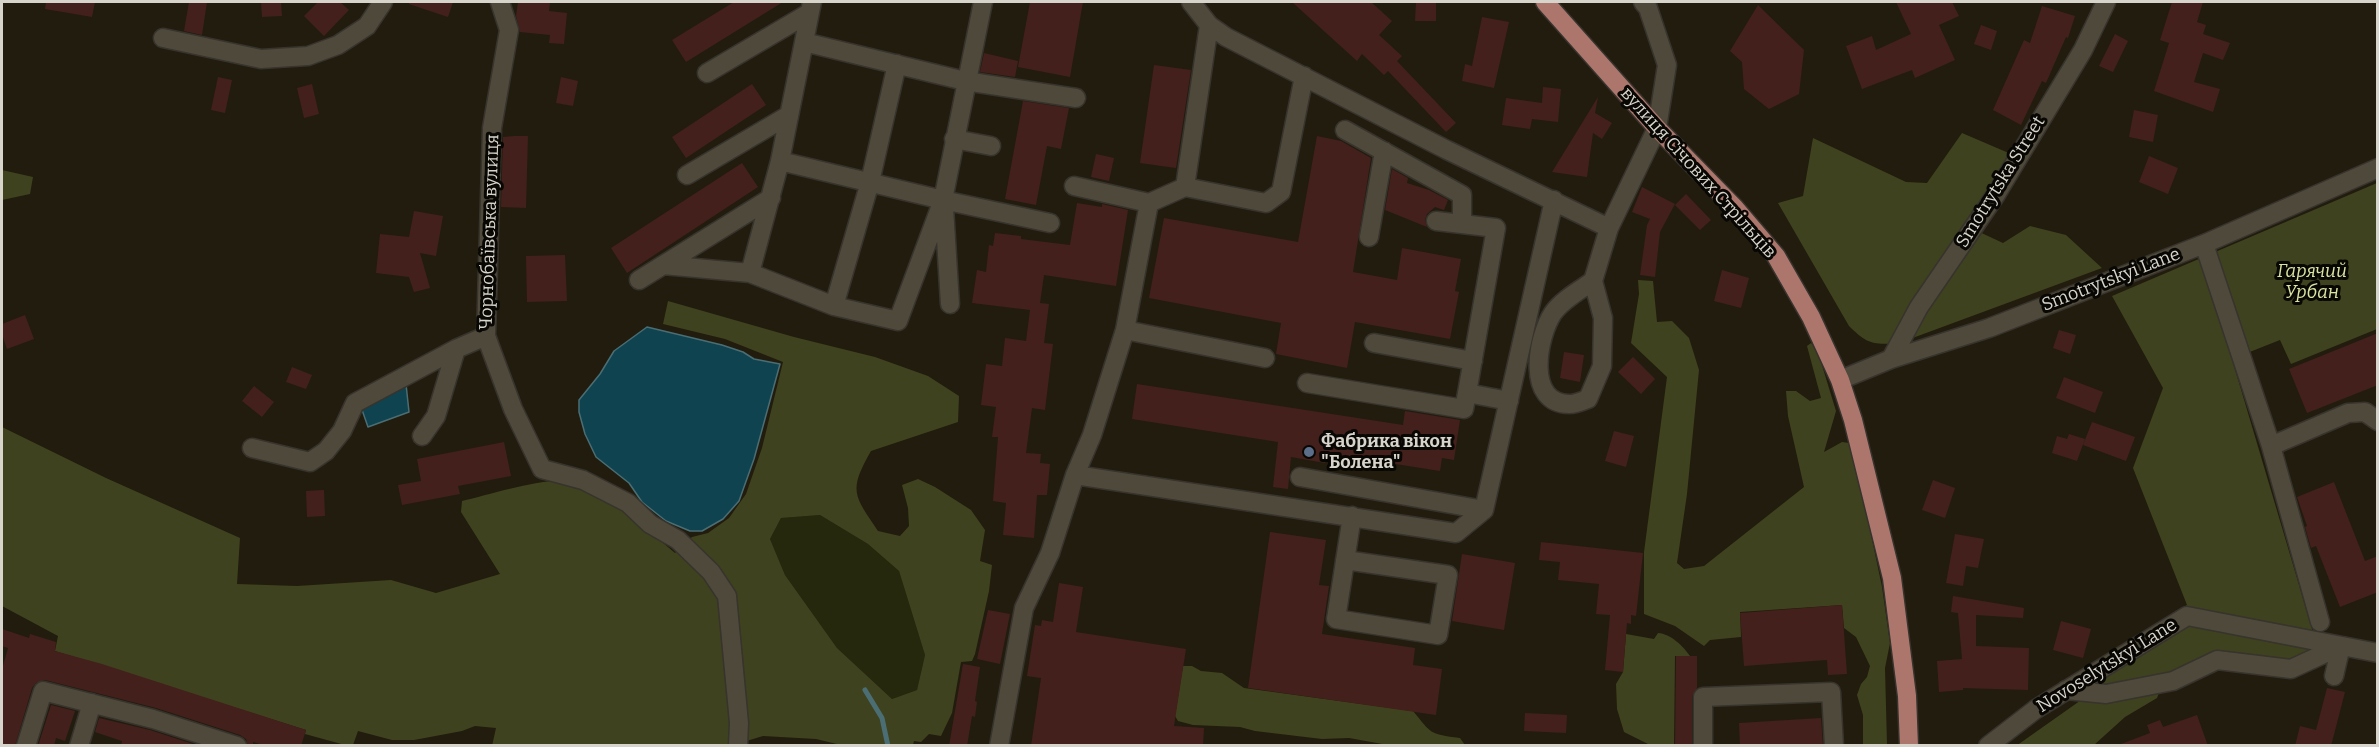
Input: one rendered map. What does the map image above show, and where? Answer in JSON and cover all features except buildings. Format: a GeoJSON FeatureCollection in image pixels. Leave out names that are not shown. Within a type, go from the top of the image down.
{"type":"FeatureCollection","features":[{"type":"Feature","properties":{"kind":"main road","name":"вулиця Січових Стрільців"},"geometry":{"type":"LineString","coordinates":[[1545,2],[1657,128],[1735,208],[1776,256],[1811,317],[1840,380],[1858,441],[1892,578],[1907,696],[1909,746]]}},
{"type":"Feature","properties":{"kind":"street"},"geometry":{"type":"LineString","coordinates":[[163,38],[261,59],[308,56],[338,45],[367,26],[383,2]]}},
{"type":"Feature","properties":{"kind":"street","name":"Чорнобаївська вулиця"},"geometry":{"type":"LineString","coordinates":[[500,2],[509,30],[492,128],[486,336],[513,409],[542,469],[583,480],[627,503],[650,524],[678,540],[711,572],[727,596],[740,723],[738,746]]}},
{"type":"Feature","properties":{"kind":"street"},"geometry":{"type":"LineString","coordinates":[[663,265],[750,273],[834,306],[898,321],[943,200],[982,2]]}},
{"type":"Feature","properties":{"kind":"street"},"geometry":{"type":"LineString","coordinates":[[1191,2],[1209,25],[1226,37],[1447,150],[1609,228]]}},
{"type":"Feature","properties":{"kind":"street"},"geometry":{"type":"LineString","coordinates":[[1593,280],[1551,315],[1540,348],[1538,375],[1545,394],[1558,403],[1572,404],[1588,399],[1602,366],[1603,318],[1593,280],[1609,228],[1657,128],[1666,65],[1648,9],[1642,2]]}},
{"type":"Feature","properties":{"kind":"street","name":"Smotrytska Street"},"geometry":{"type":"LineString","coordinates":[[1891,359],[1919,307],[1995,196],[2083,50],[2106,2]]}},
{"type":"Feature","properties":{"kind":"street"},"geometry":{"type":"LineString","coordinates":[[750,273],[780,161],[810,7]]}},
{"type":"Feature","properties":{"kind":"street"},"geometry":{"type":"LineString","coordinates":[[707,73],[810,7]]}},
{"type":"Feature","properties":{"kind":"street"},"geometry":{"type":"LineString","coordinates":[[1185,187],[1209,25]]}},
{"type":"Feature","properties":{"kind":"street"},"geometry":{"type":"LineString","coordinates":[[804,42],[965,81],[1076,98]]}},
{"type":"Feature","properties":{"kind":"street"},"geometry":{"type":"LineString","coordinates":[[834,306],[870,182],[897,64]]}},
{"type":"Feature","properties":{"kind":"street"},"geometry":{"type":"LineString","coordinates":[[1074,186],[1149,204],[1185,187],[1266,203],[1281,192],[1304,76]]}},
{"type":"Feature","properties":{"kind":"street"},"geometry":{"type":"LineString","coordinates":[[687,175],[789,115]]}},
{"type":"Feature","properties":{"kind":"street"},"geometry":{"type":"LineString","coordinates":[[1346,130],[1462,195],[1462,223]]}},
{"type":"Feature","properties":{"kind":"street"},"geometry":{"type":"LineString","coordinates":[[954,139],[991,146]]}},
{"type":"Feature","properties":{"kind":"street"},"geometry":{"type":"LineString","coordinates":[[1369,237],[1384,151]]}},
{"type":"Feature","properties":{"kind":"street"},"geometry":{"type":"LineString","coordinates":[[780,161],[1050,223]]}},
{"type":"Feature","properties":{"kind":"street","name":"Smotrytskyi Lane"},"geometry":{"type":"LineString","coordinates":[[1840,380],[1891,359],[1989,328],[2204,244],[2378,168]]}},
{"type":"Feature","properties":{"kind":"street"},"geometry":{"type":"LineString","coordinates":[[639,280],[771,198]]}},
{"type":"Feature","properties":{"kind":"street"},"geometry":{"type":"LineString","coordinates":[[943,200],[950,304]]}},
{"type":"Feature","properties":{"kind":"street"},"geometry":{"type":"LineString","coordinates":[[1075,475],[1456,533],[1484,510],[1554,200]]}},
{"type":"Feature","properties":{"kind":"street"},"geometry":{"type":"LineString","coordinates":[[999,746],[1024,608],[1050,553],[1075,475],[1092,435],[1125,330],[1149,204]]}},
{"type":"Feature","properties":{"kind":"street"},"geometry":{"type":"LineString","coordinates":[[1307,383],[1464,409],[1496,228],[1436,221]]}},
{"type":"Feature","properties":{"kind":"street"},"geometry":{"type":"LineString","coordinates":[[2204,244],[2271,447],[2320,622]]}},
{"type":"Feature","properties":{"kind":"street"},"geometry":{"type":"LineString","coordinates":[[1125,330],[1265,358]]}},
{"type":"Feature","properties":{"kind":"street"},"geometry":{"type":"LineString","coordinates":[[252,447],[310,462],[326,451],[342,431],[355,403],[456,349],[486,336]]}},
{"type":"Feature","properties":{"kind":"street"},"geometry":{"type":"LineString","coordinates":[[1374,343],[1473,361]]}},
{"type":"Feature","properties":{"kind":"street"},"geometry":{"type":"LineString","coordinates":[[422,436],[436,416],[456,349]]}},
{"type":"Feature","properties":{"kind":"street"},"geometry":{"type":"LineString","coordinates":[[1467,393],[1509,401]]}},
{"type":"Feature","properties":{"kind":"street"},"geometry":{"type":"LineString","coordinates":[[2271,447],[2348,413],[2365,412],[2378,421]]}},
{"type":"Feature","properties":{"kind":"street"},"geometry":{"type":"LineString","coordinates":[[1300,477],[1484,510]]}},
{"type":"Feature","properties":{"kind":"street"},"geometry":{"type":"LineString","coordinates":[[1345,560],[1448,575],[1438,635],[1336,619],[1345,560],[1352,516]]}},
{"type":"Feature","properties":{"kind":"street","name":"Novoselytskyi Lane"},"geometry":{"type":"LineString","coordinates":[[1988,746],[2036,709],[2187,616],[2378,653]]}},
{"type":"Feature","properties":{"kind":"street"},"geometry":{"type":"LineString","coordinates":[[2334,676],[2341,646]]}},
{"type":"Feature","properties":{"kind":"street"},"geometry":{"type":"LineString","coordinates":[[2066,690],[2106,694],[2173,681],[2217,660],[2291,669],[2341,646]]}},
{"type":"Feature","properties":{"kind":"street"},"geometry":{"type":"LineString","coordinates":[[26,746],[43,691],[153,719],[237,746]]}},
{"type":"Feature","properties":{"kind":"street"},"geometry":{"type":"LineString","coordinates":[[1703,746],[1703,697],[1831,692],[1834,746]]}},
{"type":"Feature","properties":{"kind":"street"},"geometry":{"type":"LineString","coordinates":[[79,746],[92,703]]}},
{"type":"Feature","properties":{"kind":"green space"},"geometry":{"type":"Polygon","coordinates":[[[1962,133],[2011,154],[1973,229],[2003,243],[2030,226],[2066,235],[2102,268],[1899,343],[1883,344],[1866,340],[1849,326],[1778,203],[1803,196],[1813,138],[1906,182],[1927,183],[1962,133]]]}},
{"type":"Feature","properties":{"kind":"green space"},"geometry":{"type":"Polygon","coordinates":[[[2,170],[33,177],[30,194],[2,200],[2,170]]]}},
{"type":"Feature","properties":{"kind":"green space","name":"Гарячий Урбан"},"geometry":{"type":"Polygon","coordinates":[[[2377,183],[2377,329],[2291,364],[2280,340],[2232,359],[2318,649],[2288,662],[2166,675],[2157,698],[2125,717],[2094,745],[2016,746],[2101,686],[2092,667],[2187,605],[2133,468],[2163,388],[2112,296],[2377,183]]]}},
{"type":"Feature","properties":{"kind":"green space"},"geometry":{"type":"Polygon","coordinates":[[[1638,280],[1653,281],[1657,322],[1672,321],[1689,338],[1699,370],[1687,494],[1677,563],[1684,569],[1704,566],[1804,487],[1788,416],[1786,391],[1796,391],[1810,401],[1821,398],[1807,346],[1811,343],[1817,349],[1836,411],[1824,452],[1842,442],[1849,443],[1856,462],[1882,587],[1890,643],[1885,668],[1887,745],[1863,745],[1863,715],[1857,695],[1870,666],[1856,637],[1844,628],[1842,605],[1740,612],[1741,637],[1710,640],[1704,646],[1675,626],[1644,614],[1644,552],[1667,377],[1631,343],[1639,294],[1638,280]]]}},
{"type":"Feature","properties":{"kind":"green space"},"geometry":{"type":"Polygon","coordinates":[[[668,301],[794,337],[875,357],[928,376],[959,396],[958,422],[871,451],[857,484],[859,500],[878,531],[900,536],[909,526],[908,508],[902,485],[918,479],[971,510],[985,530],[980,561],[992,565],[989,591],[975,654],[972,661],[961,662],[952,713],[941,736],[929,734],[921,742],[914,741],[913,745],[841,745],[816,739],[763,736],[730,746],[492,746],[496,728],[475,726],[462,731],[414,740],[392,740],[358,731],[353,745],[345,745],[305,734],[306,730],[55,651],[58,636],[2,606],[2,427],[106,478],[240,538],[237,584],[297,586],[391,580],[436,593],[500,574],[461,512],[462,501],[523,486],[558,481],[573,483],[605,497],[675,553],[692,537],[708,533],[729,518],[746,494],[762,448],[783,362],[725,339],[663,324],[668,301]],[[820,515],[781,518],[770,539],[785,575],[837,648],[892,699],[917,690],[925,655],[899,571],[868,544],[820,515]]]}},
{"type":"Feature","properties":{"kind":"green space"},"geometry":{"type":"Polygon","coordinates":[[[820,515],[868,544],[899,571],[925,655],[917,690],[892,699],[837,648],[785,575],[770,539],[781,518],[820,515]]]}},
{"type":"Feature","properties":{"kind":"green space"},"geometry":{"type":"Polygon","coordinates":[[[1658,633],[1676,641],[1690,656],[1675,656],[1674,745],[1650,745],[1624,732],[1617,709],[1616,684],[1623,672],[1626,634],[1654,639],[1658,633]]]}},
{"type":"Feature","properties":{"kind":"green space"},"geometry":{"type":"Polygon","coordinates":[[[1183,666],[1222,673],[1244,688],[1413,711],[1432,732],[1460,738],[1465,745],[1388,745],[1349,738],[1322,739],[1240,727],[1193,725],[1178,721],[1175,716],[1183,666]]]}},
{"type":"Feature","properties":{"kind":"water"},"geometry":{"type":"Polygon","coordinates":[[[647,327],[722,345],[743,352],[754,359],[780,364],[754,459],[739,501],[723,519],[702,531],[690,531],[666,521],[642,502],[629,483],[596,457],[585,434],[579,412],[579,400],[600,374],[614,351],[647,327]]]}},
{"type":"Feature","properties":{"kind":"water"},"geometry":{"type":"Polygon","coordinates":[[[406,384],[409,412],[368,427],[361,407],[406,384]]]}},
{"type":"Feature","properties":{"kind":"waterway"},"geometry":{"type":"LineString","coordinates":[[865,690],[882,718],[888,746]]}},
{"type":"Feature","properties":{"kind":"place","name":"Фабрика вікон \"Болена\""},"geometry":{"type":"Point","coordinates":[1309,452]}}]}
